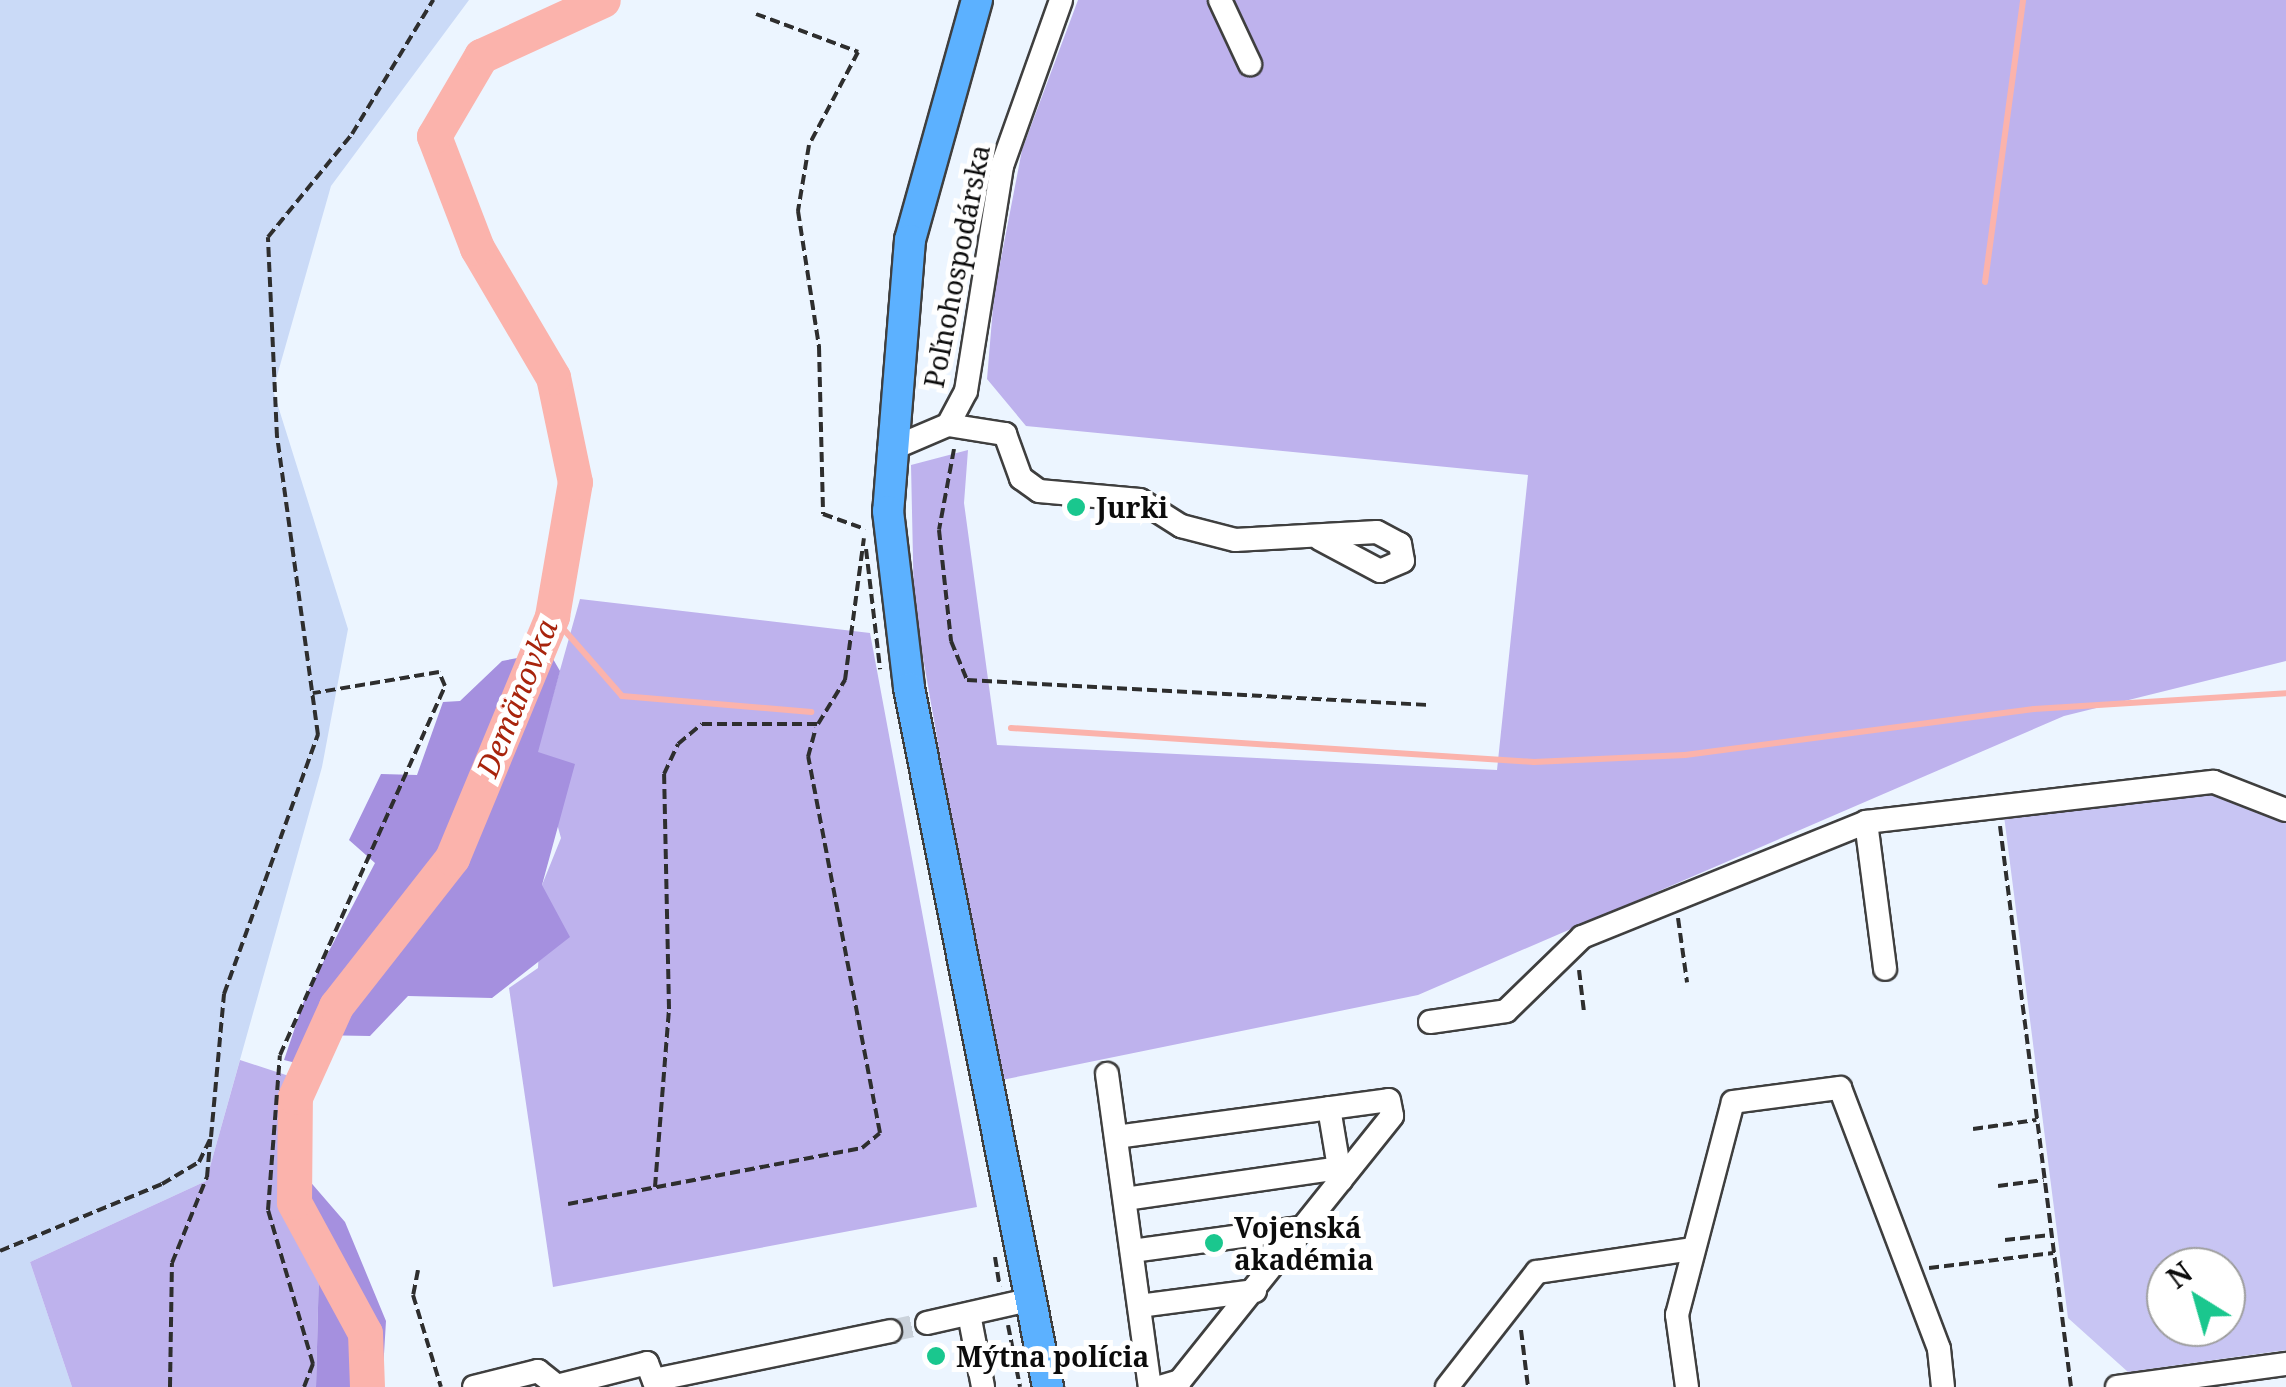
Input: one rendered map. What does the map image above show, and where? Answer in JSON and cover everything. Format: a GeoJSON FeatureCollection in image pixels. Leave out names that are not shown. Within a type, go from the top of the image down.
{"type":"FeatureCollection","features":[{"type":"Feature","properties":{"kind":"main road"},"geometry":{"type":"LineString","coordinates":[[977,0],[918,195],[879,530],[1048,1387]]}},
{"type":"Feature","properties":{"kind":"street","name":"Poľnohospodárska"},"geometry":{"type":"LineString","coordinates":[[889,450],[953,425],[968,380],[1002,166],[1061,0]]}},
{"type":"Feature","properties":{"kind":"street"},"geometry":{"type":"LineString","coordinates":[[1220,0],[1250,64]]}},
{"type":"Feature","properties":{"kind":"street"},"geometry":{"type":"LineString","coordinates":[[953,425],[1005,434],[1021,478],[1038,491],[1140,500],[1208,535],[1320,539]]}},
{"type":"Feature","properties":{"kind":"street"},"geometry":{"type":"LineString","coordinates":[[1430,1022],[1506,1010],[1575,941],[1866,822],[2214,782],[2286,810]]}},
{"type":"Feature","properties":{"kind":"street"},"geometry":{"type":"LineString","coordinates":[[1866,822],[1885,969]]}},
{"type":"Feature","properties":{"kind":"street"},"geometry":{"type":"LineString","coordinates":[[1107,1074],[1150,1387]]}},
{"type":"Feature","properties":{"kind":"street"},"geometry":{"type":"LineString","coordinates":[[1688,1387],[1677,1314],[1734,1102],[1840,1088],[1910,1270],[1943,1387]]}},
{"type":"Feature","properties":{"kind":"street"},"geometry":{"type":"LineString","coordinates":[[1116,1137],[1389,1100],[1392,1116],[1340,1174],[1307,1227],[1180,1381],[1160,1387]]}},
{"type":"Feature","properties":{"kind":"street"},"geometry":{"type":"LineString","coordinates":[[1329,1108],[1340,1174]]}},
{"type":"Feature","properties":{"kind":"street"},"geometry":{"type":"LineString","coordinates":[[1125,1200],[1340,1174]]}},
{"type":"Feature","properties":{"kind":"street"},"geometry":{"type":"LineString","coordinates":[[1132,1251],[1307,1227]]}},
{"type":"Feature","properties":{"kind":"street"},"geometry":{"type":"LineString","coordinates":[[1447,1387],[1516,1290],[1552,1268],[1692,1249]]}},
{"type":"Feature","properties":{"kind":"street"},"geometry":{"type":"LineString","coordinates":[[1138,1306],[1254,1291]]}},
{"type":"Feature","properties":{"kind":"street"},"geometry":{"type":"LineString","coordinates":[[927,1324],[1028,1300]]}},
{"type":"Feature","properties":{"kind":"street"},"geometry":{"type":"LineString","coordinates":[[968,1314],[983,1387]]}},
{"type":"Feature","properties":{"kind":"street"},"geometry":{"type":"LineString","coordinates":[[474,1387],[538,1371],[553,1384],[646,1362],[655,1384],[890,1331]]}},
{"type":"Feature","properties":{"kind":"street"},"geometry":{"type":"LineString","coordinates":[[2117,1387],[2167,1384],[2286,1364]]}},
{"type":"Feature","properties":{"kind":"path"},"geometry":{"type":"LineString","coordinates":[[170,1387],[172,1262],[207,1177],[224,994],[305,788],[318,734],[277,437],[268,237],[352,134],[433,0]]}},
{"type":"Feature","properties":{"kind":"path"},"geometry":{"type":"LineString","coordinates":[[568,1204],[862,1148],[882,1125],[808,757],[818,724],[845,680],[855,560],[879,530],[823,514],[818,347],[798,211],[809,145],[858,52],[756,14]]}},
{"type":"Feature","properties":{"kind":"path"},"geometry":{"type":"LineString","coordinates":[[953,425],[939,530],[951,640],[968,680],[1426,704]]}},
{"type":"Feature","properties":{"kind":"path"},"geometry":{"type":"LineString","coordinates":[[304,1387],[313,1364],[268,1210],[280,1055],[445,686],[439,672],[314,692]]}},
{"type":"Feature","properties":{"kind":"path"},"geometry":{"type":"LineString","coordinates":[[655,1187],[668,1010],[664,774],[678,744],[702,724],[818,724]]}},
{"type":"Feature","properties":{"kind":"path"},"geometry":{"type":"LineString","coordinates":[[1997,804],[2071,1387]]}},
{"type":"Feature","properties":{"kind":"path"},"geometry":{"type":"LineString","coordinates":[[1675,899],[1686,982]]}},
{"type":"Feature","properties":{"kind":"path"},"geometry":{"type":"LineString","coordinates":[[1575,941],[1584,1012]]}},
{"type":"Feature","properties":{"kind":"path"},"geometry":{"type":"LineString","coordinates":[[1973,1128],[2036,1120]]}},
{"type":"Feature","properties":{"kind":"path"},"geometry":{"type":"LineString","coordinates":[[0,1250],[162,1184],[199,1162],[211,1137]]}},
{"type":"Feature","properties":{"kind":"path"},"geometry":{"type":"LineString","coordinates":[[1998,1186],[2044,1180]]}},
{"type":"Feature","properties":{"kind":"path"},"geometry":{"type":"LineString","coordinates":[[2005,1240],[2051,1234]]}},
{"type":"Feature","properties":{"kind":"path"},"geometry":{"type":"LineString","coordinates":[[1910,1270],[2054,1253]]}},
{"type":"Feature","properties":{"kind":"path"},"geometry":{"type":"LineString","coordinates":[[418,1270],[413,1296],[442,1387]]}},
{"type":"Feature","properties":{"kind":"path"},"geometry":{"type":"LineString","coordinates":[[1516,1290],[1528,1387]]}},
{"type":"Feature","properties":{"kind":"shaded area"},"geometry":{"type":"Polygon","coordinates":[[[0,0],[469,0],[331,186],[273,390],[348,629],[322,767],[206,1181],[30,1262],[72,1387],[0,1387],[0,0]]]}},
{"type":"Feature","properties":{"kind":"shaded area"},"geometry":{"type":"Polygon","coordinates":[[[1078,0],[2286,0],[2286,661],[2064,716],[1418,995],[997,1081],[914,606],[911,465],[968,450],[964,503],[997,745],[1497,770],[1528,475],[1026,426],[987,379],[994,295],[1022,150],[1078,0]]]}},
{"type":"Feature","properties":{"kind":"shaded area"},"geometry":{"type":"Polygon","coordinates":[[[580,599],[870,633],[977,1207],[553,1287],[509,988],[538,968],[542,885],[561,838],[537,752],[580,599]]]}},
{"type":"Feature","properties":{"kind":"shaded area"},"geometry":{"type":"Polygon","coordinates":[[[549,652],[560,671],[538,752],[575,764],[542,885],[570,937],[492,998],[408,996],[370,1036],[314,1035],[296,1063],[284,1060],[306,995],[375,863],[349,840],[381,774],[417,775],[443,702],[460,701],[502,661],[549,652]]]}},
{"type":"Feature","properties":{"kind":"shaded area"},"geometry":{"type":"Polygon","coordinates":[[[2215,792],[2286,822],[2286,1350],[2128,1372],[2068,1318],[2004,816],[2215,792]]]}},
{"type":"Feature","properties":{"kind":"shaded area"},"geometry":{"type":"Polygon","coordinates":[[[240,1060],[289,1076],[283,1195],[292,1230],[319,1268],[316,1387],[72,1387],[30,1262],[206,1181],[240,1060]]]}},
{"type":"Feature","properties":{"kind":"shaded area"},"geometry":{"type":"Polygon","coordinates":[[[307,1178],[345,1222],[386,1321],[382,1387],[316,1387],[319,1268],[292,1230],[283,1195],[307,1178]]]}},
{"type":"Feature","properties":{"kind":"waterway","name":"Demänovka"},"geometry":{"type":"LineString","coordinates":[[367,1387],[365,1333],[294,1202],[295,1097],[336,1006],[452,858],[552,616],[575,482],[553,377],[477,248],[434,136],[481,56],[603,0]]}},
{"type":"Feature","properties":{"kind":"waterway"},"geometry":{"type":"LineString","coordinates":[[1985,282],[2023,0]]}},
{"type":"Feature","properties":{"kind":"waterway"},"geometry":{"type":"LineString","coordinates":[[552,616],[622,696],[811,712]]}},
{"type":"Feature","properties":{"kind":"waterway"},"geometry":{"type":"LineString","coordinates":[[1011,728],[1534,762],[1685,755],[2034,709],[2286,693]]}},
{"type":"Feature","properties":{"kind":"tunnel"},"geometry":{"type":"LineString","coordinates":[[890,1331],[927,1323]]}},
{"type":"Feature","properties":{"kind":"place","name":"Jurki"},"geometry":{"type":"Point","coordinates":[1076,507]}},
{"type":"Feature","properties":{"kind":"place","name":"Vojenská akadémia"},"geometry":{"type":"Point","coordinates":[1214,1243]}},
{"type":"Feature","properties":{"kind":"place","name":"Mýtna polícia"},"geometry":{"type":"Point","coordinates":[936,1356]}}]}
